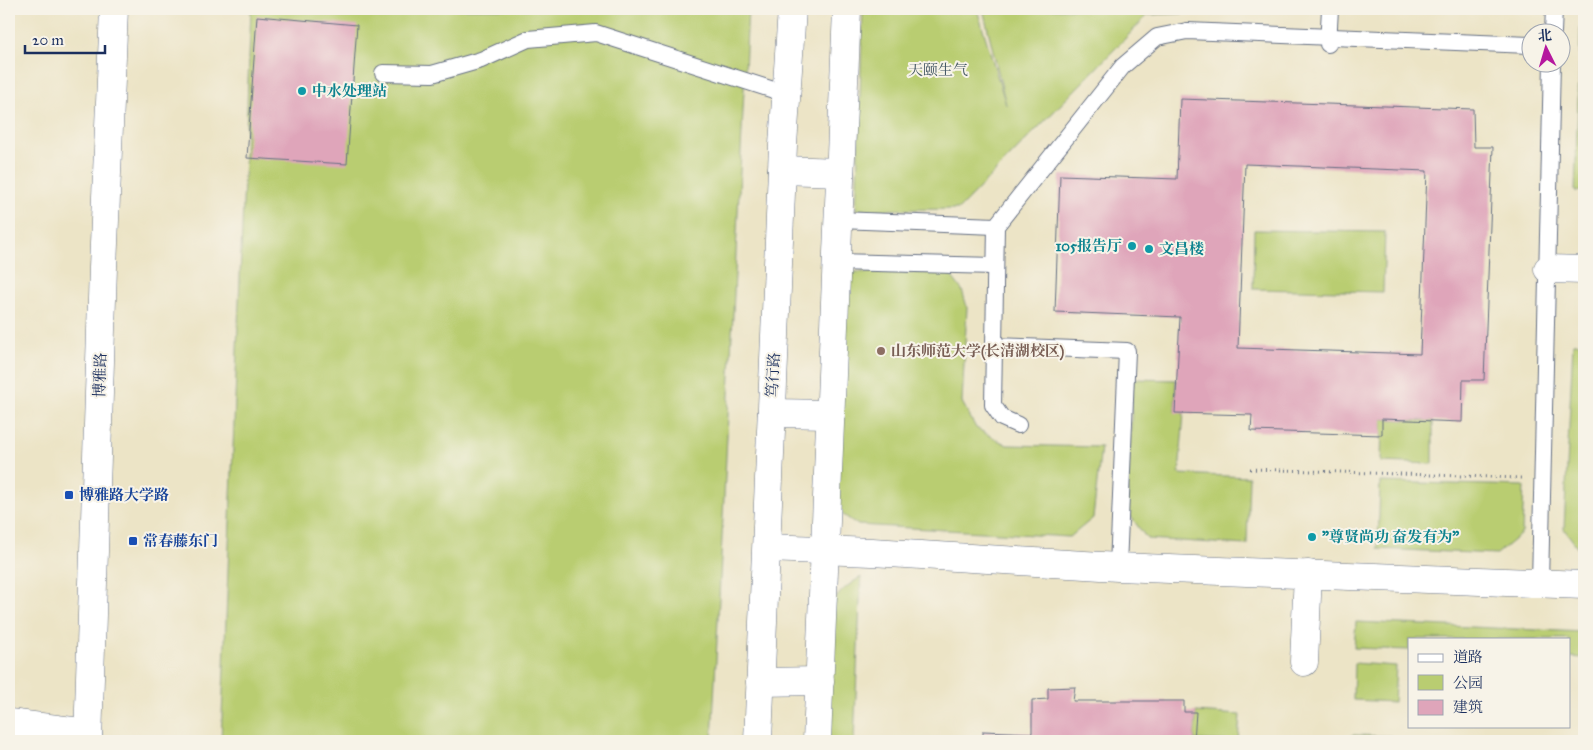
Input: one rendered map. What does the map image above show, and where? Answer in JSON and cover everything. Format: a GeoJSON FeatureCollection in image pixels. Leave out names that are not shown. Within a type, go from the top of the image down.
{"type":"FeatureCollection","features":[{"type":"Feature","properties":{"kind":"street","name":"博雅路"},"geometry":{"type":"LineString","coordinates":[[88,737],[114,9]]}},
{"type":"Feature","properties":{"kind":"street","name":"笃行路"},"geometry":{"type":"LineString","coordinates":[[758,741],[782,170],[792,9]]}},
{"type":"Feature","properties":{"kind":"street"},"geometry":{"type":"LineString","coordinates":[[817,741],[847,9]]}},
{"type":"Feature","properties":{"kind":"street"},"geometry":{"type":"LineString","coordinates":[[782,170],[840,172]]}},
{"type":"Feature","properties":{"kind":"street"},"geometry":{"type":"LineString","coordinates":[[1548,269],[1584,270]]}},
{"type":"Feature","properties":{"kind":"street"},"geometry":{"type":"LineString","coordinates":[[772,413],[830,414]]}},
{"type":"Feature","properties":{"kind":"street"},"geometry":{"type":"LineString","coordinates":[[767,548],[1118,566],[1584,585]]}},
{"type":"Feature","properties":{"kind":"street"},"geometry":{"type":"LineString","coordinates":[[1304,662],[1308,574]]}},
{"type":"Feature","properties":{"kind":"street"},"geometry":{"type":"LineString","coordinates":[[760,682],[820,681]]}},
{"type":"Feature","properties":{"kind":"street"},"geometry":{"type":"LineString","coordinates":[[9,723],[88,737]]}},
{"type":"Feature","properties":{"kind":"lane"},"geometry":{"type":"LineString","coordinates":[[1328,40],[1330,9]]}},
{"type":"Feature","properties":{"kind":"lane"},"geometry":{"type":"LineString","coordinates":[[1553,22],[1554,9]]}},
{"type":"Feature","properties":{"kind":"lane"},"geometry":{"type":"LineString","coordinates":[[1018,425],[1002,418],[993,405],[996,226],[1124,66],[1157,37],[1187,31],[1328,40],[1520,45]]}},
{"type":"Feature","properties":{"kind":"lane"},"geometry":{"type":"LineString","coordinates":[[383,73],[432,74],[481,60],[528,39],[596,33],[786,94]]}},
{"type":"Feature","properties":{"kind":"lane"},"geometry":{"type":"LineString","coordinates":[[1540,583],[1552,72]]}},
{"type":"Feature","properties":{"kind":"lane"},"geometry":{"type":"LineString","coordinates":[[838,220],[996,226]]}},
{"type":"Feature","properties":{"kind":"lane"},"geometry":{"type":"LineString","coordinates":[[837,262],[995,266]]}},
{"type":"Feature","properties":{"kind":"lane"},"geometry":{"type":"LineString","coordinates":[[994,346],[1127,351],[1118,566]]}},
{"type":"Feature","properties":{"kind":"path"},"geometry":{"type":"LineString","coordinates":[[1250,469],[1543,480]]}},
{"type":"Feature","properties":{"kind":"green space"},"geometry":{"type":"Polygon","coordinates":[[[251,9],[748,9],[712,741],[221,741],[251,9]]]}},
{"type":"Feature","properties":{"kind":"green space","name":"天颐生气"},"geometry":{"type":"Polygon","coordinates":[[[863,9],[977,9],[1006,105],[983,9],[1289,9],[1148,15],[959,209],[856,210],[863,9]]]}},
{"type":"Feature","properties":{"kind":"green space"},"geometry":{"type":"Polygon","coordinates":[[[1581,9],[1584,9],[1584,192],[1575,191],[1581,9]]]}},
{"type":"Feature","properties":{"kind":"green space"},"geometry":{"type":"Polygon","coordinates":[[[1254,230],[1385,232],[1383,292],[1253,289],[1254,230]]]}},
{"type":"Feature","properties":{"kind":"green space"},"geometry":{"type":"Polygon","coordinates":[[[854,272],[949,273],[962,290],[967,307],[962,402],[976,428],[1007,445],[1101,447],[1093,518],[1070,537],[858,525],[836,510],[843,285],[854,272]]]}},
{"type":"Feature","properties":{"kind":"green space"},"geometry":{"type":"Polygon","coordinates":[[[1573,343],[1584,343],[1584,556],[1564,529],[1573,343]]]}},
{"type":"Feature","properties":{"kind":"green space"},"geometry":{"type":"Polygon","coordinates":[[[1133,379],[1176,380],[1175,412],[1184,413],[1179,474],[1249,477],[1247,545],[1147,539],[1127,511],[1133,379]]]}},
{"type":"Feature","properties":{"kind":"green space"},"geometry":{"type":"Polygon","coordinates":[[[1382,419],[1433,421],[1433,464],[1381,462],[1382,419]]]}},
{"type":"Feature","properties":{"kind":"green space"},"geometry":{"type":"Polygon","coordinates":[[[1380,482],[1524,486],[1522,533],[1497,554],[1378,549],[1380,482]]]}},
{"type":"Feature","properties":{"kind":"green space"},"geometry":{"type":"Polygon","coordinates":[[[861,577],[854,741],[825,741],[832,605],[844,589],[861,577]]]}},
{"type":"Feature","properties":{"kind":"green space"},"geometry":{"type":"Polygon","coordinates":[[[1356,622],[1584,632],[1584,658],[1570,657],[1570,638],[1408,638],[1408,650],[1354,648],[1356,622]]]}},
{"type":"Feature","properties":{"kind":"green space"},"geometry":{"type":"Polygon","coordinates":[[[1354,663],[1396,666],[1394,702],[1353,700],[1354,663]]]}},
{"type":"Feature","properties":{"kind":"green space"},"geometry":{"type":"Polygon","coordinates":[[[1196,712],[1240,715],[1238,741],[1194,740],[1196,712]]]}},
{"type":"Feature","properties":{"kind":"green space"},"geometry":{"type":"Polygon","coordinates":[[[1352,735],[1392,736],[1392,741],[1352,741],[1352,735]]]}},
{"type":"Feature","properties":{"kind":"building","name":"中水处理站"},"geometry":{"type":"Polygon","coordinates":[[[257,16],[357,25],[347,164],[247,158],[257,16]]]}},
{"type":"Feature","properties":{"kind":"building","name":"文昌楼"},"geometry":{"type":"Polygon","coordinates":[[[1180,99],[1473,109],[1474,147],[1493,147],[1484,380],[1463,380],[1462,422],[1382,419],[1382,435],[1251,431],[1252,415],[1175,413],[1180,317],[1055,312],[1060,175],[1177,179],[1180,99]],[[1245,164],[1238,348],[1420,354],[1427,171],[1245,164]]]}},
{"type":"Feature","properties":{"kind":"building"},"geometry":{"type":"Polygon","coordinates":[[[1075,687],[1073,701],[1184,701],[1184,712],[1196,712],[1194,741],[983,741],[983,731],[1032,733],[1032,700],[1048,699],[1048,688],[1075,687]]]}},
{"type":"Feature","properties":{"kind":"place","name":"中水处理站"},"geometry":{"type":"Point","coordinates":[302,91]}},
{"type":"Feature","properties":{"kind":"place","name":"105报告厅"},"geometry":{"type":"Point","coordinates":[1132,246]}},
{"type":"Feature","properties":{"kind":"place","name":"文昌楼"},"geometry":{"type":"Point","coordinates":[1149,249]}},
{"type":"Feature","properties":{"kind":"place","name":"山东师范大学(长清湖校区)"},"geometry":{"type":"Point","coordinates":[881,351]}},
{"type":"Feature","properties":{"kind":"place","name":"博雅路大学路"},"geometry":{"type":"Point","coordinates":[69,495]}},
{"type":"Feature","properties":{"kind":"place","name":"\"尊贤尚功 奋发有为\""},"geometry":{"type":"Point","coordinates":[1312,537]}},
{"type":"Feature","properties":{"kind":"place","name":"常春藤东门"},"geometry":{"type":"Point","coordinates":[133,541]}}]}
